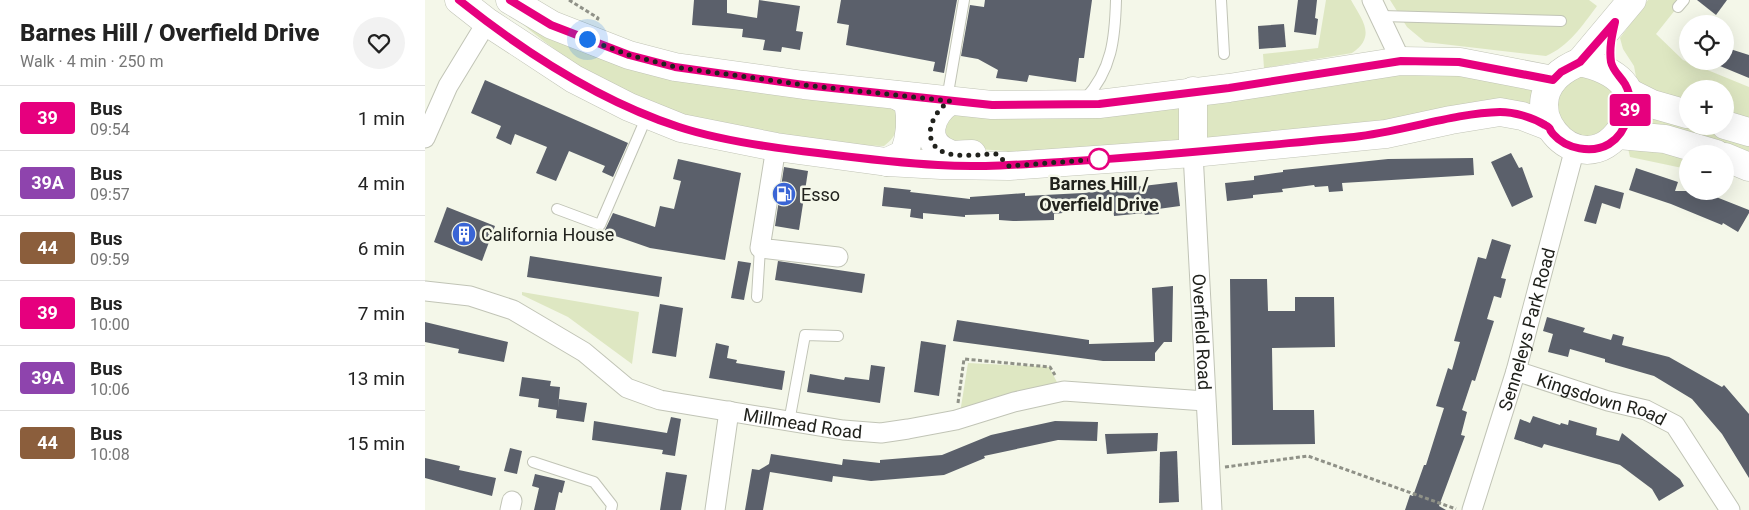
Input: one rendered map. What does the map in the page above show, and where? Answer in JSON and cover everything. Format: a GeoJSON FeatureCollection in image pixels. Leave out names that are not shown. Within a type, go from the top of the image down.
{"type":"FeatureCollection","features":[{"type":"Feature","properties":{"kind":"main road"},"geometry":{"type":"LineString","coordinates":[[459,0],[487,22],[575,79],[647,115],[681,128],[776,147],[887,162],[941,166],[1009,166],[1193,153],[1386,134],[1500,112],[1522,116],[1548,126]]}},
{"type":"Feature","properties":{"kind":"main road"},"geometry":{"type":"LineString","coordinates":[[487,22],[504,0]]}},
{"type":"Feature","properties":{"kind":"main road"},"geometry":{"type":"LineString","coordinates":[[510,0],[551,25],[629,55],[675,67],[992,105],[1099,104],[1229,88],[1401,61],[1459,62],[1553,80]]}},
{"type":"Feature","properties":{"kind":"main road"},"geometry":{"type":"LineString","coordinates":[[537,0],[551,25]]}},
{"type":"Feature","properties":{"kind":"main road"},"geometry":{"type":"LineString","coordinates":[[1615,22],[1610,48],[1611,65],[1623,84],[1630,109],[1625,124],[1612,142],[1590,150],[1575,148],[1553,134],[1545,119],[1545,104],[1553,80],[1561,72],[1580,62],[1632,0]]}},
{"type":"Feature","properties":{"kind":"main road"},"geometry":{"type":"LineString","coordinates":[[1580,62],[1597,66],[1652,104],[1679,112]]}},
{"type":"Feature","properties":{"kind":"main road"},"geometry":{"type":"LineString","coordinates":[[1193,91],[1193,153]]}},
{"type":"Feature","properties":{"kind":"main road"},"geometry":{"type":"LineString","coordinates":[[887,162],[903,154],[909,140],[911,117],[908,102],[896,95]]}},
{"type":"Feature","properties":{"kind":"main road"},"geometry":{"type":"LineString","coordinates":[[948,100],[932,120],[929,134],[935,145],[949,154],[997,154],[1009,166]]}},
{"type":"Feature","properties":{"kind":"main road"},"geometry":{"type":"LineString","coordinates":[[1734,128],[1749,132]]}},
{"type":"Feature","properties":{"kind":"main road"},"geometry":{"type":"LineString","coordinates":[[1618,135],[1665,139],[1685,145]]}},
{"type":"Feature","properties":{"kind":"main road"},"geometry":{"type":"LineString","coordinates":[[1734,161],[1749,167]]}},
{"type":"Feature","properties":{"kind":"street"},"geometry":{"type":"LineString","coordinates":[[1377,8],[1401,61]]}},
{"type":"Feature","properties":{"kind":"street"},"geometry":{"type":"LineString","coordinates":[[425,138],[448,86],[487,22]]}},
{"type":"Feature","properties":{"kind":"street"},"geometry":{"type":"LineString","coordinates":[[776,147],[760,248],[838,257]]}},
{"type":"Feature","properties":{"kind":"street","name":"Senneleys Park Road"},"geometry":{"type":"LineString","coordinates":[[1473,510],[1516,371],[1575,148]]}},
{"type":"Feature","properties":{"kind":"street","name":"Overfield Road"},"geometry":{"type":"LineString","coordinates":[[1193,153],[1211,510]]}},
{"type":"Feature","properties":{"kind":"street","name":"Millmead Road"},"geometry":{"type":"LineString","coordinates":[[425,291],[470,296],[513,310],[584,352],[627,388],[660,400],[789,422],[881,433],[955,420],[1014,402],[1065,391],[1205,401]]}},
{"type":"Feature","properties":{"kind":"street","name":"Kingsdown Road"},"geometry":{"type":"LineString","coordinates":[[1516,371],[1609,401],[1646,410],[1675,425],[1730,510]]}},
{"type":"Feature","properties":{"kind":"street"},"geometry":{"type":"LineString","coordinates":[[715,510],[729,411]]}},
{"type":"Feature","properties":{"kind":"lane"},"geometry":{"type":"LineString","coordinates":[[948,100],[964,0]]}},
{"type":"Feature","properties":{"kind":"lane"},"geometry":{"type":"LineString","coordinates":[[1081,103],[1098,85],[1108,64],[1115,31],[1116,0]]}},
{"type":"Feature","properties":{"kind":"lane"},"geometry":{"type":"LineString","coordinates":[[1221,0],[1224,54]]}},
{"type":"Feature","properties":{"kind":"lane"},"geometry":{"type":"LineString","coordinates":[[1377,8],[1561,21]]}},
{"type":"Feature","properties":{"kind":"lane"},"geometry":{"type":"LineString","coordinates":[[557,210],[600,225],[647,115]]}},
{"type":"Feature","properties":{"kind":"lane"},"geometry":{"type":"LineString","coordinates":[[757,297],[760,248]]}},
{"type":"Feature","properties":{"kind":"lane"},"geometry":{"type":"LineString","coordinates":[[789,422],[805,335],[838,336]]}},
{"type":"Feature","properties":{"kind":"lane"},"geometry":{"type":"LineString","coordinates":[[533,462],[594,482],[612,505],[611,510]]}},
{"type":"Feature","properties":{"kind":"path"},"geometry":{"type":"LineString","coordinates":[[569,0],[598,18]]}},
{"type":"Feature","properties":{"kind":"path"},"geometry":{"type":"LineString","coordinates":[[955,420],[965,359],[1050,366],[1065,391]]}},
{"type":"Feature","properties":{"kind":"path"},"geometry":{"type":"LineString","coordinates":[[1209,470],[1308,456],[1460,510]]}},
{"type":"Feature","properties":{"kind":"green space"},"geometry":{"type":"Polygon","coordinates":[[[1326,0],[1351,0],[1365,28],[1366,34],[1360,47],[1352,53],[1264,68],[1263,54],[1318,48],[1326,0]]]}},
{"type":"Feature","properties":{"kind":"green space"},"geometry":{"type":"Polygon","coordinates":[[[1390,0],[1589,0],[1597,6],[1562,47],[1546,56],[1425,42],[1407,27],[1390,0]]]}},
{"type":"Feature","properties":{"kind":"green space"},"geometry":{"type":"Polygon","coordinates":[[[1648,0],[1683,0],[1656,34],[1679,56],[1679,70],[1707,70],[1732,80],[1679,80],[1679,101],[1657,94],[1637,82],[1634,66],[1623,49],[1620,38],[1648,0]]]}},
{"type":"Feature","properties":{"kind":"green space"},"geometry":{"type":"Polygon","coordinates":[[[518,20],[895,103],[898,116],[896,132],[884,146],[853,145],[757,134],[695,119],[664,109],[605,82],[559,52],[518,20]]]}},
{"type":"Feature","properties":{"kind":"green space"},"geometry":{"type":"Polygon","coordinates":[[[1412,67],[1538,83],[1533,108],[1360,128],[1018,158],[1006,151],[950,147],[940,136],[948,115],[1412,67]]]}},
{"type":"Feature","properties":{"kind":"green space"},"geometry":{"type":"Polygon","coordinates":[[[1573,76],[1597,76],[1612,91],[1616,102],[1612,119],[1606,127],[1590,136],[1572,133],[1556,116],[1556,93],[1573,76]]]}},
{"type":"Feature","properties":{"kind":"green space"},"geometry":{"type":"Polygon","coordinates":[[[1734,81],[1749,87],[1749,123],[1734,118],[1734,81]]]}},
{"type":"Feature","properties":{"kind":"green space"},"geometry":{"type":"Polygon","coordinates":[[[1635,104],[1679,123],[1679,135],[1734,135],[1734,133],[1749,137],[1749,155],[1734,151],[1734,145],[1712,145],[1632,123],[1635,104]]]}},
{"type":"Feature","properties":{"kind":"green space"},"geometry":{"type":"Polygon","coordinates":[[[1628,148],[1679,153],[1679,167],[1630,157],[1628,148]]]}},
{"type":"Feature","properties":{"kind":"green space"},"geometry":{"type":"Polygon","coordinates":[[[522,292],[639,312],[632,364],[568,317],[522,295],[522,292]]]}},
{"type":"Feature","properties":{"kind":"green space"},"geometry":{"type":"Polygon","coordinates":[[[968,363],[1049,367],[1059,386],[960,413],[968,363]]]}},
{"type":"Feature","properties":{"kind":"building"},"geometry":{"type":"Polygon","coordinates":[[[694,0],[727,0],[727,13],[757,18],[759,0],[800,6],[796,31],[803,32],[800,50],[782,47],[781,52],[763,50],[765,40],[742,37],[743,29],[692,25],[694,0]]]}},
{"type":"Feature","properties":{"kind":"building"},"geometry":{"type":"Polygon","coordinates":[[[841,0],[957,0],[944,73],[933,71],[935,62],[846,45],[849,25],[837,23],[841,0]]]}},
{"type":"Feature","properties":{"kind":"building"},"geometry":{"type":"Polygon","coordinates":[[[985,0],[1092,0],[1084,58],[1079,58],[1076,82],[1029,75],[1027,82],[996,78],[998,70],[978,59],[961,56],[970,5],[984,7],[985,0]]]}},
{"type":"Feature","properties":{"kind":"building"},"geometry":{"type":"Polygon","coordinates":[[[1298,0],[1317,0],[1315,18],[1318,19],[1316,35],[1294,32],[1298,0]]]}},
{"type":"Feature","properties":{"kind":"building"},"geometry":{"type":"Polygon","coordinates":[[[1697,0],[1727,0],[1716,15],[1697,0]]]}},
{"type":"Feature","properties":{"kind":"building"},"geometry":{"type":"Polygon","coordinates":[[[1284,24],[1286,47],[1259,49],[1258,26],[1284,24]]]}},
{"type":"Feature","properties":{"kind":"building"},"geometry":{"type":"Polygon","coordinates":[[[1734,50],[1749,55],[1749,78],[1730,70],[1734,70],[1734,50]]]}},
{"type":"Feature","properties":{"kind":"building"},"geometry":{"type":"Polygon","coordinates":[[[485,80],[628,143],[613,177],[602,172],[605,166],[569,151],[556,181],[536,173],[547,147],[515,134],[511,145],[496,138],[501,126],[471,113],[485,80]]]}},
{"type":"Feature","properties":{"kind":"building"},"geometry":{"type":"Polygon","coordinates":[[[1511,153],[1519,168],[1522,167],[1533,197],[1512,207],[1491,162],[1511,153]]]}},
{"type":"Feature","properties":{"kind":"building"},"geometry":{"type":"Polygon","coordinates":[[[1473,158],[1474,175],[1342,183],[1343,191],[1329,192],[1328,186],[1315,187],[1314,185],[1282,189],[1283,192],[1253,195],[1253,198],[1227,201],[1225,183],[1254,180],[1254,176],[1283,172],[1283,170],[1388,159],[1473,158]]]}},
{"type":"Feature","properties":{"kind":"building"},"geometry":{"type":"Polygon","coordinates":[[[678,159],[741,173],[725,260],[650,248],[604,232],[613,213],[655,227],[660,206],[674,209],[681,181],[673,179],[678,159]]]}},
{"type":"Feature","properties":{"kind":"building"},"geometry":{"type":"Polygon","coordinates":[[[784,167],[808,171],[799,230],[775,226],[784,167]]]}},
{"type":"Feature","properties":{"kind":"building"},"geometry":{"type":"Polygon","coordinates":[[[1636,168],[1678,182],[1675,191],[1679,191],[1679,200],[1724,200],[1749,210],[1749,213],[1738,232],[1723,223],[1722,225],[1671,204],[1629,190],[1636,168]]]}},
{"type":"Feature","properties":{"kind":"building"},"geometry":{"type":"Polygon","coordinates":[[[1177,182],[1180,206],[1158,209],[1159,214],[1145,215],[1144,213],[1114,216],[1113,207],[1054,214],[1054,220],[1013,221],[999,220],[999,214],[965,215],[965,217],[923,213],[923,219],[910,217],[911,209],[882,206],[884,187],[970,199],[970,197],[1025,193],[1025,196],[1083,193],[1177,182]]]}},
{"type":"Feature","properties":{"kind":"building"},"geometry":{"type":"Polygon","coordinates":[[[1595,185],[1624,193],[1620,209],[1602,203],[1596,224],[1584,221],[1595,185]]]}},
{"type":"Feature","properties":{"kind":"building","name":"California House"},"geometry":{"type":"Polygon","coordinates":[[[447,207],[495,226],[482,261],[434,242],[447,207]]]}},
{"type":"Feature","properties":{"kind":"building"},"geometry":{"type":"Polygon","coordinates":[[[1492,239],[1511,245],[1501,278],[1506,279],[1501,298],[1494,296],[1487,319],[1494,321],[1475,381],[1472,380],[1462,410],[1467,412],[1461,435],[1465,436],[1439,506],[1446,510],[1405,510],[1410,495],[1413,496],[1424,465],[1426,465],[1444,408],[1436,406],[1448,368],[1452,370],[1460,342],[1454,341],[1478,257],[1486,259],[1492,239]]]}},
{"type":"Feature","properties":{"kind":"building"},"geometry":{"type":"Polygon","coordinates":[[[530,256],[662,277],[659,297],[527,277],[530,256]]]}},
{"type":"Feature","properties":{"kind":"building"},"geometry":{"type":"Polygon","coordinates":[[[738,261],[751,263],[744,300],[731,298],[738,261]]]}},
{"type":"Feature","properties":{"kind":"building"},"geometry":{"type":"Polygon","coordinates":[[[778,261],[865,274],[862,293],[775,280],[778,261]]]}},
{"type":"Feature","properties":{"kind":"building"},"geometry":{"type":"Polygon","coordinates":[[[1230,279],[1267,279],[1268,311],[1295,311],[1295,297],[1334,297],[1335,347],[1272,348],[1273,410],[1314,410],[1315,444],[1232,445],[1230,279]]]}},
{"type":"Feature","properties":{"kind":"building"},"geometry":{"type":"Polygon","coordinates":[[[1173,286],[1172,342],[1164,342],[1155,353],[1155,361],[1103,361],[953,341],[957,320],[1089,340],[1089,344],[1154,342],[1152,288],[1173,286]]]}},
{"type":"Feature","properties":{"kind":"building"},"geometry":{"type":"Polygon","coordinates":[[[660,304],[683,308],[676,357],[652,353],[660,304]]]}},
{"type":"Feature","properties":{"kind":"building"},"geometry":{"type":"Polygon","coordinates":[[[1547,317],[1585,328],[1583,332],[1611,340],[1613,334],[1624,337],[1622,345],[1669,357],[1722,387],[1724,385],[1749,414],[1749,478],[1722,434],[1692,399],[1654,376],[1605,362],[1605,359],[1570,349],[1568,357],[1548,352],[1553,334],[1543,331],[1547,317]]]}},
{"type":"Feature","properties":{"kind":"building"},"geometry":{"type":"Polygon","coordinates":[[[425,322],[508,342],[504,362],[458,353],[459,349],[425,342],[425,322]]]}},
{"type":"Feature","properties":{"kind":"building"},"geometry":{"type":"Polygon","coordinates":[[[921,341],[946,345],[939,396],[914,392],[921,341]]]}},
{"type":"Feature","properties":{"kind":"building"},"geometry":{"type":"Polygon","coordinates":[[[716,343],[729,346],[727,358],[737,360],[736,363],[785,371],[782,390],[709,378],[716,343]]]}},
{"type":"Feature","properties":{"kind":"building"},"geometry":{"type":"Polygon","coordinates":[[[871,365],[885,367],[880,403],[807,392],[810,374],[844,380],[845,377],[869,380],[871,365]]]}},
{"type":"Feature","properties":{"kind":"building"},"geometry":{"type":"Polygon","coordinates":[[[522,377],[551,381],[550,386],[560,387],[558,408],[559,399],[587,403],[584,422],[556,418],[557,410],[538,407],[539,399],[519,396],[522,377]]]}},
{"type":"Feature","properties":{"kind":"building"},"geometry":{"type":"Polygon","coordinates":[[[1533,416],[1560,425],[1561,423],[1568,425],[1569,420],[1597,428],[1596,435],[1619,441],[1622,433],[1680,479],[1684,486],[1659,501],[1652,489],[1620,465],[1544,444],[1542,448],[1514,439],[1520,419],[1530,423],[1533,416]]]}},
{"type":"Feature","properties":{"kind":"building"},"geometry":{"type":"Polygon","coordinates":[[[671,417],[681,419],[675,456],[662,454],[663,450],[592,440],[594,421],[667,433],[671,417]]]}},
{"type":"Feature","properties":{"kind":"building"},"geometry":{"type":"Polygon","coordinates":[[[1055,421],[1098,422],[1097,441],[1058,440],[984,456],[985,458],[944,475],[871,481],[833,476],[832,482],[770,472],[763,510],[745,510],[752,469],[759,470],[769,464],[771,454],[842,465],[843,459],[880,463],[880,460],[942,455],[991,435],[1055,421]]]}},
{"type":"Feature","properties":{"kind":"building"},"geometry":{"type":"Polygon","coordinates":[[[1158,433],[1157,451],[1107,454],[1105,434],[1158,433]]]}},
{"type":"Feature","properties":{"kind":"building"},"geometry":{"type":"Polygon","coordinates":[[[510,448],[522,451],[517,474],[504,471],[510,448]]]}},
{"type":"Feature","properties":{"kind":"building"},"geometry":{"type":"Polygon","coordinates":[[[1177,451],[1179,502],[1159,503],[1160,452],[1177,451]]]}},
{"type":"Feature","properties":{"kind":"building"},"geometry":{"type":"Polygon","coordinates":[[[425,458],[460,466],[459,470],[496,478],[492,496],[425,478],[425,458]]]}},
{"type":"Feature","properties":{"kind":"building"},"geometry":{"type":"Polygon","coordinates":[[[666,472],[687,475],[681,510],[660,510],[666,472]]]}},
{"type":"Feature","properties":{"kind":"building"},"geometry":{"type":"Polygon","coordinates":[[[535,474],[565,481],[562,493],[559,492],[555,510],[534,510],[539,488],[532,486],[535,474]]]}},
{"type":"Feature","properties":{"kind":"bus line","name":"39"},"geometry":{"type":"LineString","coordinates":[[459,0],[487,22],[575,79],[629,108],[681,128],[776,147],[887,162],[941,166],[1009,166],[1193,153],[1386,134],[1500,112],[1522,116],[1548,126],[1561,141],[1575,148],[1590,150],[1612,142],[1625,124],[1630,109],[1628,92],[1611,65],[1610,48],[1615,22],[1580,62],[1561,72],[1553,80],[1459,62],[1401,61],[1229,88],[1099,104],[992,105],[804,85],[675,67],[629,55],[551,25],[510,0]]}},
{"type":"Feature","properties":{"kind":"place","name":"Barnes Hill / Overfield Drive"},"geometry":{"type":"Point","coordinates":[1099,159]}},
{"type":"Feature","properties":{"kind":"place","name":"Esso"},"geometry":{"type":"Point","coordinates":[784,194]}},
{"type":"Feature","properties":{"kind":"place","name":"California House"},"geometry":{"type":"Point","coordinates":[464,234]}},
{"type":"Feature","properties":{"kind":"route"},"geometry":{"type":"LineString","coordinates":[[587,39],[629,55],[675,67],[804,85],[950,101],[943,105],[932,120],[929,134],[935,145],[949,154],[997,154],[1009,166],[1101,159],[1099,159]]}}]}
